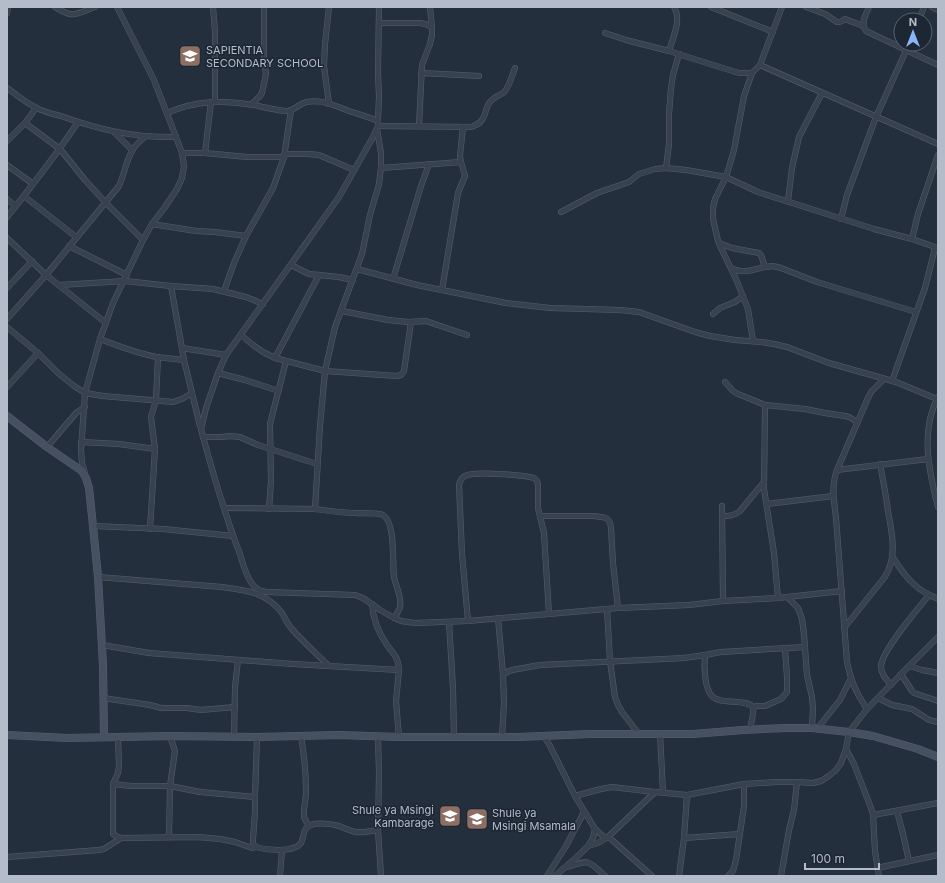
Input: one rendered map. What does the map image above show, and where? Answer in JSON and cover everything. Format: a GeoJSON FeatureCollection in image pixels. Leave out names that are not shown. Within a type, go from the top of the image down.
{"type":"FeatureCollection","features":[{"type":"Feature","properties":{"kind":"street"},"geometry":{"type":"LineString","coordinates":[[7,13],[8,7]]}},
{"type":"Feature","properties":{"kind":"street"},"geometry":{"type":"LineString","coordinates":[[55,7],[64,13],[69,14],[76,14],[95,7]]}},
{"type":"Feature","properties":{"kind":"street"},"geometry":{"type":"LineString","coordinates":[[104,737],[102,645],[94,526],[89,488],[82,462],[81,450],[84,406],[92,365],[113,303],[152,224],[178,189],[184,166],[182,153],[154,80],[117,7]]}},
{"type":"Feature","properties":{"kind":"street"},"geometry":{"type":"LineString","coordinates":[[205,153],[213,102],[215,31],[213,7]]}},
{"type":"Feature","properties":{"kind":"street"},"geometry":{"type":"LineString","coordinates":[[252,105],[262,93],[266,74],[264,60],[264,7]]}},
{"type":"Feature","properties":{"kind":"street"},"geometry":{"type":"LineString","coordinates":[[329,7],[324,66],[329,104]]}},
{"type":"Feature","properties":{"kind":"street"},"geometry":{"type":"LineString","coordinates":[[315,510],[324,371],[335,327],[362,254],[370,215],[379,184],[381,152],[378,125],[378,7]]}},
{"type":"Feature","properties":{"kind":"street"},"geometry":{"type":"LineString","coordinates":[[419,126],[422,65],[432,35],[430,7]]}},
{"type":"Feature","properties":{"kind":"street"},"geometry":{"type":"LineString","coordinates":[[669,51],[676,29],[677,18],[674,7]]}},
{"type":"Feature","properties":{"kind":"street"},"geometry":{"type":"LineString","coordinates":[[711,7],[721,9],[773,32]]}},
{"type":"Feature","properties":{"kind":"street"},"geometry":{"type":"LineString","coordinates":[[753,341],[748,309],[732,269],[719,243],[713,219],[713,208],[715,199],[726,177],[734,150],[744,96],[752,73],[760,65],[782,7]]}},
{"type":"Feature","properties":{"kind":"street"},"geometry":{"type":"LineString","coordinates":[[806,7],[825,14],[838,22],[845,19],[863,26],[866,31],[893,44]]}},
{"type":"Feature","properties":{"kind":"street"},"geometry":{"type":"LineString","coordinates":[[863,26],[863,22],[869,7]]}},
{"type":"Feature","properties":{"kind":"street"},"geometry":{"type":"LineString","coordinates":[[932,7],[938,10]]}},
{"type":"Feature","properties":{"kind":"street"},"geometry":{"type":"LineString","coordinates":[[379,23],[420,23],[432,27]]}},
{"type":"Feature","properties":{"kind":"street"},"geometry":{"type":"LineString","coordinates":[[605,33],[739,73],[752,73]]}},
{"type":"Feature","properties":{"kind":"street"},"geometry":{"type":"LineString","coordinates":[[841,219],[847,195],[876,117],[906,52]]}},
{"type":"Feature","properties":{"kind":"street"},"geometry":{"type":"LineString","coordinates":[[911,52],[938,64]]}},
{"type":"Feature","properties":{"kind":"street"},"geometry":{"type":"LineString","coordinates":[[666,168],[669,144],[671,88],[674,70],[679,54]]}},
{"type":"Feature","properties":{"kind":"street"},"geometry":{"type":"LineString","coordinates":[[760,65],[938,144]]}},
{"type":"Feature","properties":{"kind":"street"},"geometry":{"type":"LineString","coordinates":[[167,113],[180,107],[213,102],[252,105],[287,111],[304,102],[317,101],[329,104],[378,125],[470,127],[481,122],[485,117],[488,104],[496,96],[504,93],[515,68]]}},
{"type":"Feature","properties":{"kind":"street"},"geometry":{"type":"LineString","coordinates":[[421,74],[461,74],[480,76]]}},
{"type":"Feature","properties":{"kind":"street"},"geometry":{"type":"LineString","coordinates":[[7,88],[36,108],[78,122],[114,132],[145,137],[176,137]]}},
{"type":"Feature","properties":{"kind":"street"},"geometry":{"type":"LineString","coordinates":[[788,201],[792,168],[799,137],[822,93]]}},
{"type":"Feature","properties":{"kind":"street"},"geometry":{"type":"LineString","coordinates":[[7,141],[25,123],[36,108]]}},
{"type":"Feature","properties":{"kind":"street"},"geometry":{"type":"LineString","coordinates":[[224,291],[246,236],[273,188],[284,156],[291,110]]}},
{"type":"Feature","properties":{"kind":"street"},"geometry":{"type":"LineString","coordinates":[[7,217],[60,149],[78,122]]}},
{"type":"Feature","properties":{"kind":"street"},"geometry":{"type":"LineString","coordinates":[[25,123],[60,149],[85,180],[143,240]]}},
{"type":"Feature","properties":{"kind":"street"},"geometry":{"type":"LineString","coordinates":[[201,429],[206,408],[226,355],[339,197],[373,138],[378,125]]}},
{"type":"Feature","properties":{"kind":"street"},"geometry":{"type":"LineString","coordinates":[[442,290],[458,193],[464,176],[460,156],[463,127]]}},
{"type":"Feature","properties":{"kind":"street"},"geometry":{"type":"LineString","coordinates":[[114,132],[132,150]]}},
{"type":"Feature","properties":{"kind":"street"},"geometry":{"type":"LineString","coordinates":[[7,319],[46,275],[119,186],[123,179],[132,150],[145,137]]}},
{"type":"Feature","properties":{"kind":"street"},"geometry":{"type":"LineString","coordinates":[[182,153],[205,153],[247,157],[308,154],[319,155],[354,170]]}},
{"type":"Feature","properties":{"kind":"street"},"geometry":{"type":"LineString","coordinates":[[912,239],[918,214],[938,154]]}},
{"type":"Feature","properties":{"kind":"street"},"geometry":{"type":"LineString","coordinates":[[381,168],[461,162]]}},
{"type":"Feature","properties":{"kind":"street"},"geometry":{"type":"LineString","coordinates":[[393,279],[429,164]]}},
{"type":"Feature","properties":{"kind":"street"},"geometry":{"type":"LineString","coordinates":[[7,166],[33,184]]}},
{"type":"Feature","properties":{"kind":"street"},"geometry":{"type":"LineString","coordinates":[[561,212],[597,193],[629,182],[639,174],[655,169],[666,168],[726,177],[758,192],[937,248],[925,288],[892,381]]}},
{"type":"Feature","properties":{"kind":"street"},"geometry":{"type":"LineString","coordinates":[[24,196],[76,237]]}},
{"type":"Feature","properties":{"kind":"street"},"geometry":{"type":"LineString","coordinates":[[7,199],[15,206]]}},
{"type":"Feature","properties":{"kind":"street"},"geometry":{"type":"LineString","coordinates":[[152,224],[196,232],[215,232],[246,236]]}},
{"type":"Feature","properties":{"kind":"street"},"geometry":{"type":"LineString","coordinates":[[7,238],[46,275],[106,323]]}},
{"type":"Feature","properties":{"kind":"street"},"geometry":{"type":"LineString","coordinates":[[719,243],[732,248],[759,253],[762,255],[765,267]]}},
{"type":"Feature","properties":{"kind":"street"},"geometry":{"type":"LineString","coordinates":[[69,246],[127,275]]}},
{"type":"Feature","properties":{"kind":"street"},"geometry":{"type":"LineString","coordinates":[[7,288],[32,261]]}},
{"type":"Feature","properties":{"kind":"street"},"geometry":{"type":"LineString","coordinates":[[291,265],[309,274],[353,280]]}},
{"type":"Feature","properties":{"kind":"street"},"geometry":{"type":"LineString","coordinates":[[732,269],[748,271],[773,266],[817,282],[916,312]]}},
{"type":"Feature","properties":{"kind":"street"},"geometry":{"type":"LineString","coordinates":[[357,269],[417,285],[506,303],[550,308],[639,312],[695,332],[723,338],[774,344],[829,363],[906,385],[938,397],[932,407],[928,442],[928,459],[938,507]]}},
{"type":"Feature","properties":{"kind":"street"},"geometry":{"type":"LineString","coordinates":[[275,358],[319,275]]}},
{"type":"Feature","properties":{"kind":"street"},"geometry":{"type":"LineString","coordinates":[[59,285],[125,281],[205,288],[246,297],[263,304]]}},
{"type":"Feature","properties":{"kind":"street"},"geometry":{"type":"LineString","coordinates":[[171,286],[184,360],[203,438],[233,536],[250,580],[253,586],[258,590],[272,592],[355,595],[363,598],[394,618],[401,621],[415,623],[468,621],[618,608],[689,605],[842,591]]}},
{"type":"Feature","properties":{"kind":"street"},"geometry":{"type":"LineString","coordinates":[[713,314],[720,308],[743,296]]}},
{"type":"Feature","properties":{"kind":"street"},"geometry":{"type":"LineString","coordinates":[[342,310],[388,320],[411,322],[426,321],[467,335]]}},
{"type":"Feature","properties":{"kind":"street"},"geometry":{"type":"LineString","coordinates":[[241,335],[263,352],[275,358],[324,371],[397,376],[401,375],[404,371],[411,322]]}},
{"type":"Feature","properties":{"kind":"street"},"geometry":{"type":"LineString","coordinates":[[7,327],[38,353],[58,373],[74,386],[86,393],[103,396],[166,401],[176,401],[192,393]]}},
{"type":"Feature","properties":{"kind":"street"},"geometry":{"type":"LineString","coordinates":[[100,339],[136,352],[158,357],[184,360]]}},
{"type":"Feature","properties":{"kind":"street"},"geometry":{"type":"LineString","coordinates":[[182,348],[226,355]]}},
{"type":"Feature","properties":{"kind":"street"},"geometry":{"type":"LineString","coordinates":[[7,387],[38,353]]}},
{"type":"Feature","properties":{"kind":"street"},"geometry":{"type":"LineString","coordinates":[[150,529],[156,449],[151,416],[156,400],[158,357]]}},
{"type":"Feature","properties":{"kind":"street"},"geometry":{"type":"LineString","coordinates":[[269,509],[271,481],[270,424],[286,361]]}},
{"type":"Feature","properties":{"kind":"street"},"geometry":{"type":"LineString","coordinates":[[218,373],[279,391]]}},
{"type":"Feature","properties":{"kind":"street"},"geometry":{"type":"LineString","coordinates":[[867,709],[850,678],[847,662],[833,496],[837,470],[857,422],[871,392],[884,379]]}},
{"type":"Feature","properties":{"kind":"street"},"geometry":{"type":"LineString","coordinates":[[724,382],[738,394],[765,405],[805,409],[845,416],[857,422]]}},
{"type":"Feature","properties":{"kind":"street"},"geometry":{"type":"LineString","coordinates":[[765,405],[764,482],[774,553],[778,598]]}},
{"type":"Feature","properties":{"kind":"street"},"geometry":{"type":"LineString","coordinates":[[47,447],[76,412],[84,406]]}},
{"type":"Feature","properties":{"kind":"street"},"geometry":{"type":"LineString","coordinates":[[7,416],[47,447],[82,471],[86,478]]}},
{"type":"Feature","properties":{"kind":"street"},"geometry":{"type":"LineString","coordinates":[[203,438],[230,436],[240,437],[258,445],[317,464]]}},
{"type":"Feature","properties":{"kind":"street"},"geometry":{"type":"LineString","coordinates":[[81,442],[156,449]]}},
{"type":"Feature","properties":{"kind":"street"},"geometry":{"type":"LineString","coordinates":[[837,470],[928,459]]}},
{"type":"Feature","properties":{"kind":"street"},"geometry":{"type":"LineString","coordinates":[[844,628],[884,578],[889,569],[892,556],[893,547],[891,530],[880,464]]}},
{"type":"Feature","properties":{"kind":"street"},"geometry":{"type":"LineString","coordinates":[[468,621],[462,554],[459,484],[461,479],[466,475],[488,474],[517,476],[534,478],[537,481],[538,508],[544,533],[549,614]]}},
{"type":"Feature","properties":{"kind":"street"},"geometry":{"type":"LineString","coordinates":[[722,516],[731,516],[740,511],[764,482]]}},
{"type":"Feature","properties":{"kind":"street"},"geometry":{"type":"LineString","coordinates":[[767,504],[833,496]]}},
{"type":"Feature","properties":{"kind":"street"},"geometry":{"type":"LineString","coordinates":[[722,506],[724,602]]}},
{"type":"Feature","properties":{"kind":"street"},"geometry":{"type":"LineString","coordinates":[[224,508],[315,510],[382,515],[390,524],[394,550],[394,578],[400,600],[400,607],[394,618]]}},
{"type":"Feature","properties":{"kind":"street"},"geometry":{"type":"LineString","coordinates":[[540,516],[594,516],[608,519],[611,523],[612,564],[618,608]]}},
{"type":"Feature","properties":{"kind":"street"},"geometry":{"type":"LineString","coordinates":[[94,526],[191,531],[233,536]]}},
{"type":"Feature","properties":{"kind":"street"},"geometry":{"type":"LineString","coordinates":[[892,556],[904,574],[915,586],[938,599]]}},
{"type":"Feature","properties":{"kind":"street"},"geometry":{"type":"LineString","coordinates":[[98,577],[222,587],[253,592],[271,602],[282,614],[291,628],[329,666]]}},
{"type":"Feature","properties":{"kind":"street"},"geometry":{"type":"LineString","coordinates":[[891,685],[882,673],[881,665],[884,657],[896,637],[929,595]]}},
{"type":"Feature","properties":{"kind":"street"},"geometry":{"type":"LineString","coordinates":[[787,597],[798,608],[803,627],[807,675],[812,697],[814,728]]}},
{"type":"Feature","properties":{"kind":"street"},"geometry":{"type":"LineString","coordinates":[[372,604],[374,621],[384,641],[397,659],[399,670],[396,701],[399,737]]}},
{"type":"Feature","properties":{"kind":"street"},"geometry":{"type":"LineString","coordinates":[[607,609],[610,661],[615,697],[622,712],[638,733]]}},
{"type":"Feature","properties":{"kind":"street"},"geometry":{"type":"LineString","coordinates":[[498,618],[504,703],[502,738]]}},
{"type":"Feature","properties":{"kind":"street"},"geometry":{"type":"LineString","coordinates":[[448,622],[453,688],[454,737]]}},
{"type":"Feature","properties":{"kind":"street"},"geometry":{"type":"LineString","coordinates":[[575,796],[612,787],[687,795],[762,782],[813,783],[821,781],[836,770],[841,763],[846,749],[849,732],[867,709],[938,637]]}},
{"type":"Feature","properties":{"kind":"street"},"geometry":{"type":"LineString","coordinates":[[102,645],[149,653],[366,669],[399,670]]}},
{"type":"Feature","properties":{"kind":"street"},"geometry":{"type":"LineString","coordinates":[[503,674],[512,670],[540,665],[684,658],[705,656],[721,652],[805,647]]}},
{"type":"Feature","properties":{"kind":"street"},"geometry":{"type":"LineString","coordinates":[[750,729],[753,709],[756,706],[765,706],[780,699],[787,692],[785,648]]}},
{"type":"Feature","properties":{"kind":"street"},"geometry":{"type":"LineString","coordinates":[[705,656],[704,667],[709,692],[713,698],[726,702],[745,702],[753,709]]}},
{"type":"Feature","properties":{"kind":"street"},"geometry":{"type":"LineString","coordinates":[[234,736],[235,687],[238,660]]}},
{"type":"Feature","properties":{"kind":"street"},"geometry":{"type":"LineString","coordinates":[[909,666],[938,673]]}},
{"type":"Feature","properties":{"kind":"street"},"geometry":{"type":"LineString","coordinates":[[901,674],[912,692],[938,701]]}},
{"type":"Feature","properties":{"kind":"street"},"geometry":{"type":"LineString","coordinates":[[814,728],[837,703],[850,678]]}},
{"type":"Feature","properties":{"kind":"street"},"geometry":{"type":"LineString","coordinates":[[844,692],[858,694]]}},
{"type":"Feature","properties":{"kind":"street"},"geometry":{"type":"LineString","coordinates":[[103,698],[161,708],[187,708],[201,710],[235,707]]}},
{"type":"Feature","properties":{"kind":"street"},"geometry":{"type":"LineString","coordinates":[[878,698],[892,705],[912,709],[929,720],[938,722]]}},
{"type":"Feature","properties":{"kind":"street"},"geometry":{"type":"LineString","coordinates":[[7,735],[68,738],[170,736],[378,736],[502,738],[590,734],[693,734],[750,729],[814,728],[873,736],[938,756]]}},
{"type":"Feature","properties":{"kind":"street"},"geometry":{"type":"LineString","coordinates":[[660,733],[663,792]]}},
{"type":"Feature","properties":{"kind":"street"},"geometry":{"type":"LineString","coordinates":[[169,837],[170,786],[175,751],[170,736]]}},
{"type":"Feature","properties":{"kind":"street"},"geometry":{"type":"LineString","coordinates":[[301,736],[304,755],[306,791],[304,816],[309,825]]}},
{"type":"Feature","properties":{"kind":"street"},"geometry":{"type":"LineString","coordinates":[[378,736],[378,830],[380,876]]}},
{"type":"Feature","properties":{"kind":"street"},"geometry":{"type":"LineString","coordinates":[[544,736],[575,796],[595,829],[604,837],[619,845],[652,876]]}},
{"type":"Feature","properties":{"kind":"street"},"geometry":{"type":"LineString","coordinates":[[109,846],[113,834],[113,784],[118,773],[119,766],[118,737]]}},
{"type":"Feature","properties":{"kind":"street"},"geometry":{"type":"LineString","coordinates":[[256,847],[253,839],[257,737]]}},
{"type":"Feature","properties":{"kind":"street"},"geometry":{"type":"LineString","coordinates":[[846,749],[854,764],[873,815],[875,851],[879,876]]}},
{"type":"Feature","properties":{"kind":"street"},"geometry":{"type":"LineString","coordinates":[[782,876],[797,782]]}},
{"type":"Feature","properties":{"kind":"street"},"geometry":{"type":"LineString","coordinates":[[113,784],[131,786],[170,786],[200,792],[255,797]]}},
{"type":"Feature","properties":{"kind":"street"},"geometry":{"type":"LineString","coordinates":[[728,876],[732,871],[736,860],[744,806],[744,784]]}},
{"type":"Feature","properties":{"kind":"street"},"geometry":{"type":"LineString","coordinates":[[588,846],[608,838],[655,792]]}},
{"type":"Feature","properties":{"kind":"street"},"geometry":{"type":"LineString","coordinates":[[679,876],[684,838],[687,795]]}},
{"type":"Feature","properties":{"kind":"street"},"geometry":{"type":"LineString","coordinates":[[873,815],[938,803]]}},
{"type":"Feature","properties":{"kind":"street"},"geometry":{"type":"LineString","coordinates":[[897,811],[904,834],[909,861]]}},
{"type":"Feature","properties":{"kind":"street"},"geometry":{"type":"LineString","coordinates":[[548,876],[584,812]]}},
{"type":"Feature","properties":{"kind":"street"},"geometry":{"type":"LineString","coordinates":[[113,834],[121,838],[137,839],[198,837],[220,839],[252,848],[256,847],[282,850],[296,847],[301,843],[306,828],[313,824],[333,824],[347,830],[360,832],[378,830]]}},
{"type":"Feature","properties":{"kind":"street"},"geometry":{"type":"LineString","coordinates":[[555,876],[588,846],[593,838],[595,829]]}},
{"type":"Feature","properties":{"kind":"street"},"geometry":{"type":"LineString","coordinates":[[684,838],[740,834]]}},
{"type":"Feature","properties":{"kind":"street"},"geometry":{"type":"LineString","coordinates":[[7,857],[99,850],[104,849],[121,838]]}},
{"type":"Feature","properties":{"kind":"street"},"geometry":{"type":"LineString","coordinates":[[280,876],[282,850]]}},
{"type":"Feature","properties":{"kind":"street"},"geometry":{"type":"LineString","coordinates":[[877,868],[938,855]]}},
{"type":"Feature","properties":{"kind":"street"},"geometry":{"type":"LineString","coordinates":[[564,868],[586,862],[593,864],[605,876]]}},
{"type":"Feature","properties":{"kind":"place","name":"SAPIENTIA SECONDARY SCHOOL"},"geometry":{"type":"Point","coordinates":[190,56]}},
{"type":"Feature","properties":{"kind":"place","name":"Shule ya Msingi Kambarage"},"geometry":{"type":"Point","coordinates":[450,816]}},
{"type":"Feature","properties":{"kind":"place","name":"Shule ya Msingi Msamala"},"geometry":{"type":"Point","coordinates":[477,819]}}]}
